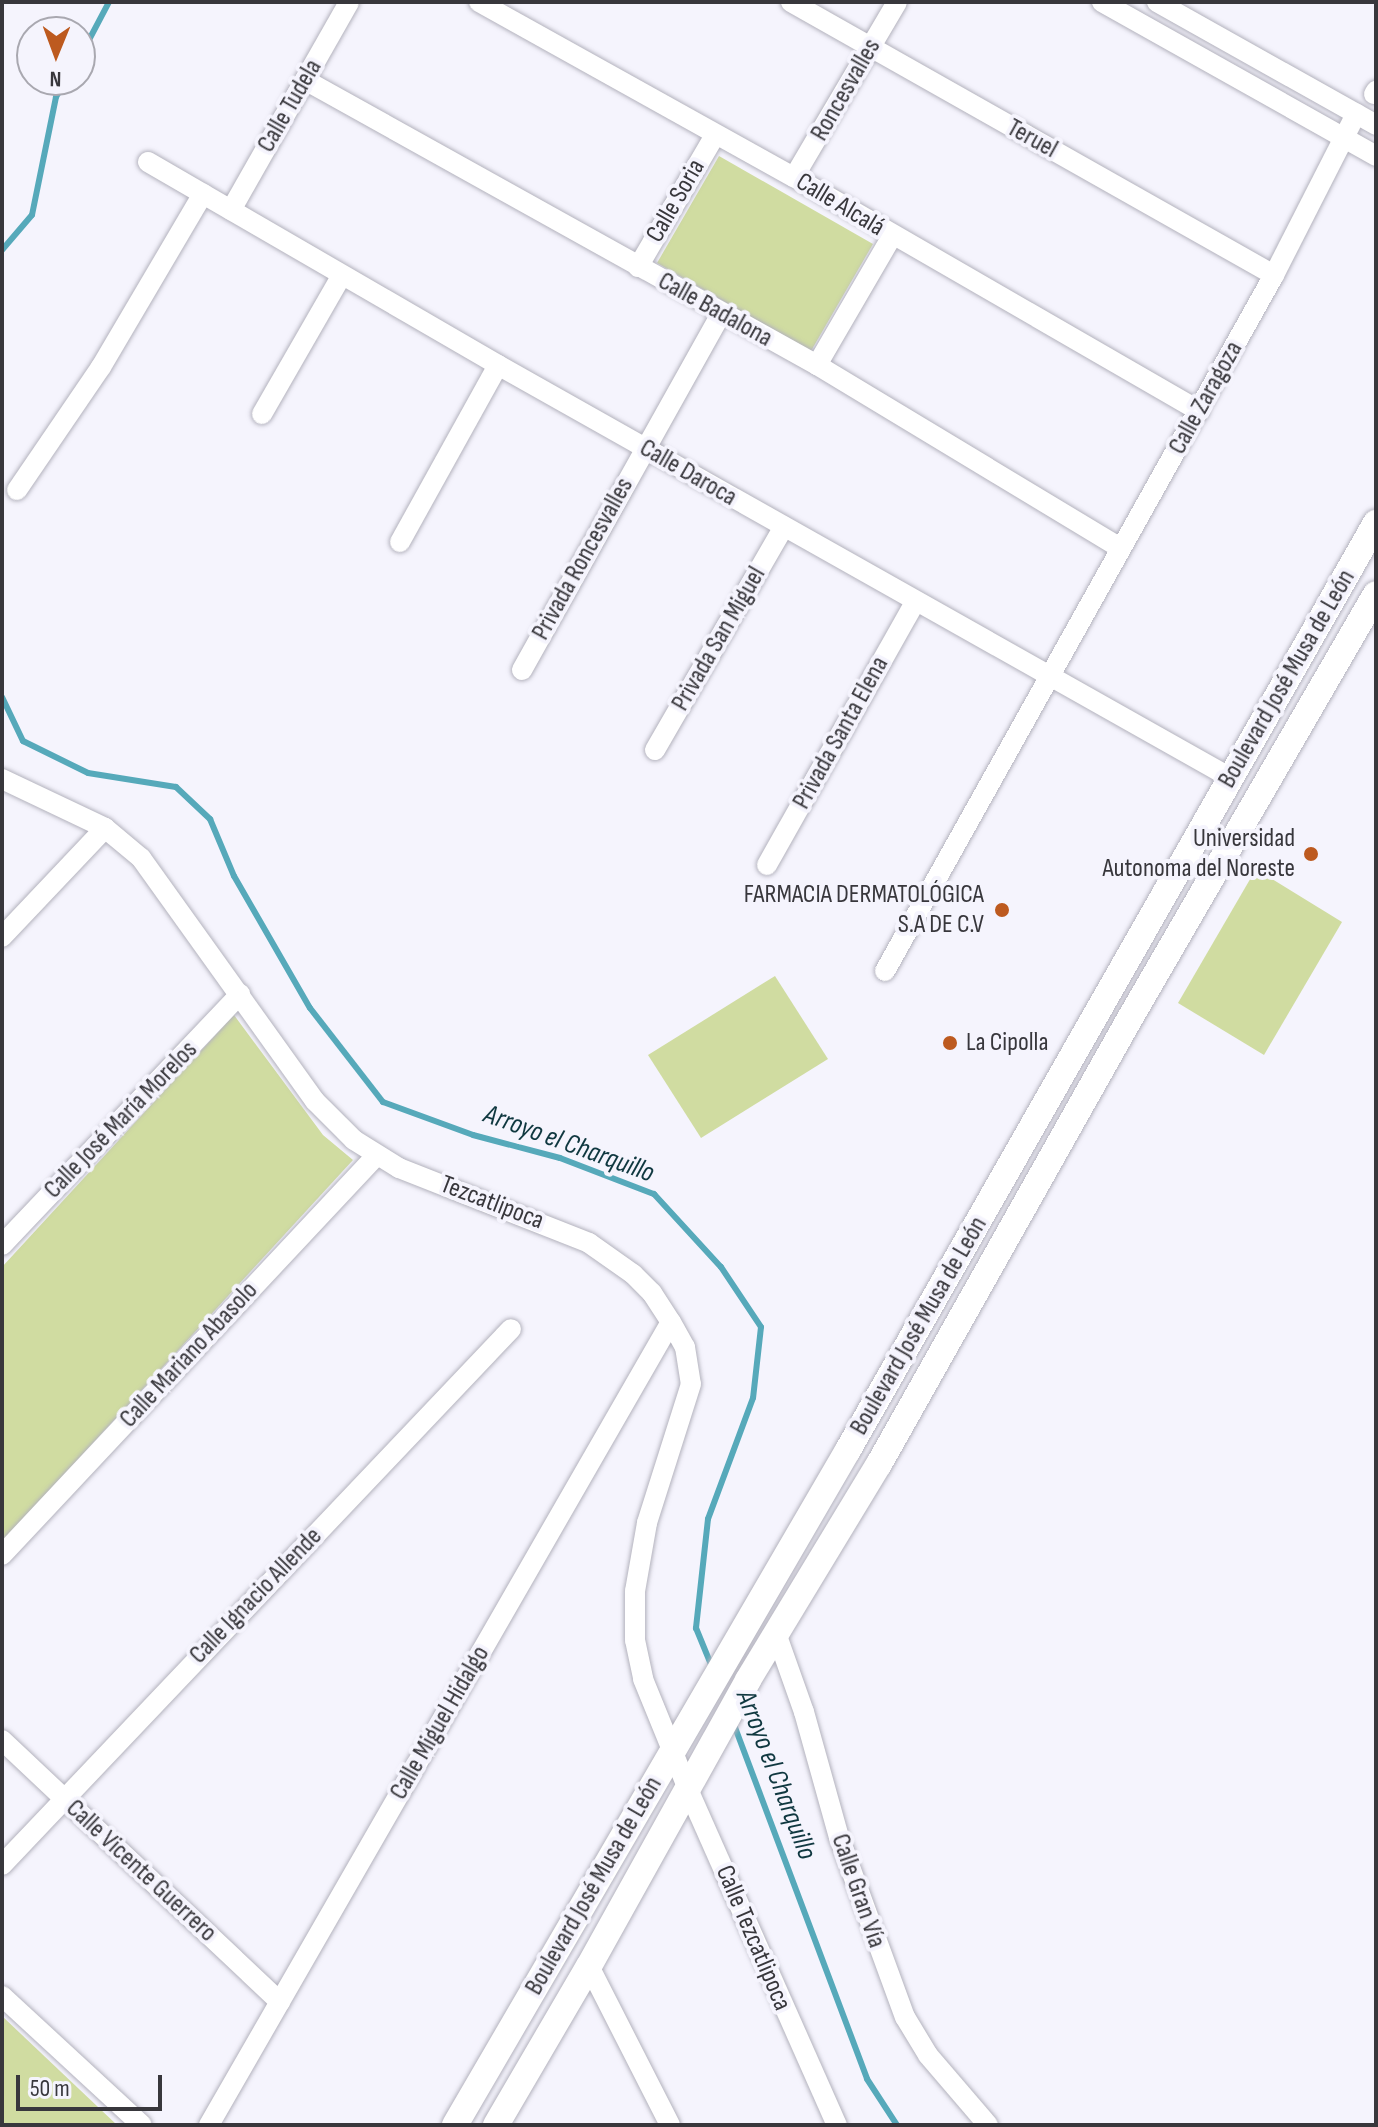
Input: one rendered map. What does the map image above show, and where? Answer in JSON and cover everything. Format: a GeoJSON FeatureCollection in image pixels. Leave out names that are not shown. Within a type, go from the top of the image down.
{"type":"FeatureCollection","features":[{"type":"Feature","properties":{"kind":"main road","name":"Boulevard José Musa de León"},"geometry":{"type":"LineString","coordinates":[[455,2125],[848,1450],[1376,523]]}},
{"type":"Feature","properties":{"kind":"main road","name":"Boulevard José Musa de León"},"geometry":{"type":"LineString","coordinates":[[496,2125],[589,1966],[748,1680],[879,1464],[1129,1020],[1376,594]]}},
{"type":"Feature","properties":{"kind":"street","name":"Calle Tudela"},"geometry":{"type":"LineString","coordinates":[[231,210],[349,2]]}},
{"type":"Feature","properties":{"kind":"street","name":"Calle Alcalá"},"geometry":{"type":"LineString","coordinates":[[479,2],[794,177],[1199,411]]}},
{"type":"Feature","properties":{"kind":"street","name":"Teruel"},"geometry":{"type":"LineString","coordinates":[[791,2],[1274,275]]}},
{"type":"Feature","properties":{"kind":"street","name":"Roncesvalles"},"geometry":{"type":"LineString","coordinates":[[794,177],[897,2]]}},
{"type":"Feature","properties":{"kind":"street"},"geometry":{"type":"LineString","coordinates":[[1102,2],[1376,156]]}},
{"type":"Feature","properties":{"kind":"street"},"geometry":{"type":"LineString","coordinates":[[1157,2],[1376,125]]}},
{"type":"Feature","properties":{"kind":"street","name":"Calle Badalona"},"geometry":{"type":"LineString","coordinates":[[305,80],[817,365],[1120,548]]}},
{"type":"Feature","properties":{"kind":"street","name":"Calle Zaragoza"},"geometry":{"type":"LineString","coordinates":[[885,971],[1047,676],[1274,275],[1356,114]]}},
{"type":"Feature","properties":{"kind":"street","name":"Calle Soria"},"geometry":{"type":"LineString","coordinates":[[638,267],[715,135]]}},
{"type":"Feature","properties":{"kind":"street","name":"Calle Daroca"},"geometry":{"type":"LineString","coordinates":[[148,162],[498,365],[1231,778]]}},
{"type":"Feature","properties":{"kind":"street"},"geometry":{"type":"LineString","coordinates":[[17,490],[101,367],[203,194]]}},
{"type":"Feature","properties":{"kind":"street"},"geometry":{"type":"LineString","coordinates":[[817,365],[892,236]]}},
{"type":"Feature","properties":{"kind":"street"},"geometry":{"type":"LineString","coordinates":[[262,414],[342,275]]}},
{"type":"Feature","properties":{"kind":"street"},"geometry":{"type":"LineString","coordinates":[[644,448],[721,314]]}},
{"type":"Feature","properties":{"kind":"street"},"geometry":{"type":"LineString","coordinates":[[400,542],[498,365]]}},
{"type":"Feature","properties":{"kind":"street","name":"Privada Roncesvalles"},"geometry":{"type":"LineString","coordinates":[[522,670],[644,448]]}},
{"type":"Feature","properties":{"kind":"street","name":"Privada San Miguel"},"geometry":{"type":"LineString","coordinates":[[655,750],[784,527]]}},
{"type":"Feature","properties":{"kind":"street","name":"Privada Santa Elena"},"geometry":{"type":"LineString","coordinates":[[767,865],[915,602]]}},
{"type":"Feature","properties":{"kind":"street","name":"Tezcatlipoca"},"geometry":{"type":"LineString","coordinates":[[2,779],[105,828],[141,858],[315,1101],[343,1131],[376,1156],[589,1243],[633,1274],[652,1293],[685,1347],[691,1384],[647,1523],[635,1591],[635,1640],[643,1679],[672,1750]]}},
{"type":"Feature","properties":{"kind":"street"},"geometry":{"type":"LineString","coordinates":[[2,937],[105,828]]}},
{"type":"Feature","properties":{"kind":"street","name":"Calle José María Morelos"},"geometry":{"type":"LineString","coordinates":[[2,1245],[240,994]]}},
{"type":"Feature","properties":{"kind":"street","name":"Calle Mariano Abasolo"},"geometry":{"type":"LineString","coordinates":[[2,1555],[376,1156]]}},
{"type":"Feature","properties":{"kind":"street","name":"Calle Miguel Hidalgo"},"geometry":{"type":"LineString","coordinates":[[209,2125],[671,1322]]}},
{"type":"Feature","properties":{"kind":"street","name":"Calle Ignacio Allende"},"geometry":{"type":"LineString","coordinates":[[2,1865],[511,1329]]}},
{"type":"Feature","properties":{"kind":"street","name":"Calle Gran Vía"},"geometry":{"type":"LineString","coordinates":[[776,1633],[804,1712],[835,1824],[905,2017],[928,2055],[988,2125]]}},
{"type":"Feature","properties":{"kind":"street","name":"Calle Vicente Guerrero"},"geometry":{"type":"LineString","coordinates":[[2,1740],[280,2002]]}},
{"type":"Feature","properties":{"kind":"street","name":"Calle Tezcatlipoca"},"geometry":{"type":"LineString","coordinates":[[672,1750],[693,1778],[827,2121]]}},
{"type":"Feature","properties":{"kind":"street"},"geometry":{"type":"LineString","coordinates":[[589,1966],[670,2125]]}},
{"type":"Feature","properties":{"kind":"street"},"geometry":{"type":"LineString","coordinates":[[2,1996],[142,2125]]}},
{"type":"Feature","properties":{"kind":"green space"},"geometry":{"type":"Polygon","coordinates":[[[719,156],[873,244],[811,351],[657,263],[719,156]]]}},
{"type":"Feature","properties":{"kind":"green space"},"geometry":{"type":"Polygon","coordinates":[[[1256,869],[1342,922],[1264,1055],[1178,1003],[1256,869]]]}},
{"type":"Feature","properties":{"kind":"green space"},"geometry":{"type":"Polygon","coordinates":[[[775,976],[828,1059],[701,1138],[648,1055],[775,976]]]}},
{"type":"Feature","properties":{"kind":"green space"},"geometry":{"type":"Polygon","coordinates":[[[234,1015],[323,1135],[353,1160],[2,1542],[2,1267],[234,1015]]]}},
{"type":"Feature","properties":{"kind":"green space"},"geometry":{"type":"Polygon","coordinates":[[[2,2016],[117,2125],[2,2125],[2,2016]]]}},
{"type":"Feature","properties":{"kind":"waterway","name":"Arroyo el Charquillo"},"geometry":{"type":"LineString","coordinates":[[96,27],[109,2]]}},
{"type":"Feature","properties":{"kind":"waterway","name":"Arroyo el Charquillo"},"geometry":{"type":"LineString","coordinates":[[2,250],[32,215],[57,96]]}},
{"type":"Feature","properties":{"kind":"waterway","name":"Arroyo el Charquillo"},"geometry":{"type":"LineString","coordinates":[[2,697],[23,741],[88,773],[176,787],[210,819],[234,876],[310,1008],[383,1102],[473,1135],[560,1158],[654,1194],[721,1267],[761,1327],[753,1398],[708,1519],[696,1628],[712,1667]]}},
{"type":"Feature","properties":{"kind":"waterway","name":"Arroyo el Charquillo"},"geometry":{"type":"LineString","coordinates":[[733,1722],[867,2079],[897,2125]]}},
{"type":"Feature","properties":{"kind":"place","name":"Universidad Autonoma del Noreste"},"geometry":{"type":"Point","coordinates":[1311,854]}},
{"type":"Feature","properties":{"kind":"place","name":"FARMACIA DERMATOLÓGICA S.A DE C.V"},"geometry":{"type":"Point","coordinates":[1002,910]}},
{"type":"Feature","properties":{"kind":"place","name":"La Cipolla"},"geometry":{"type":"Point","coordinates":[950,1043]}}]}
